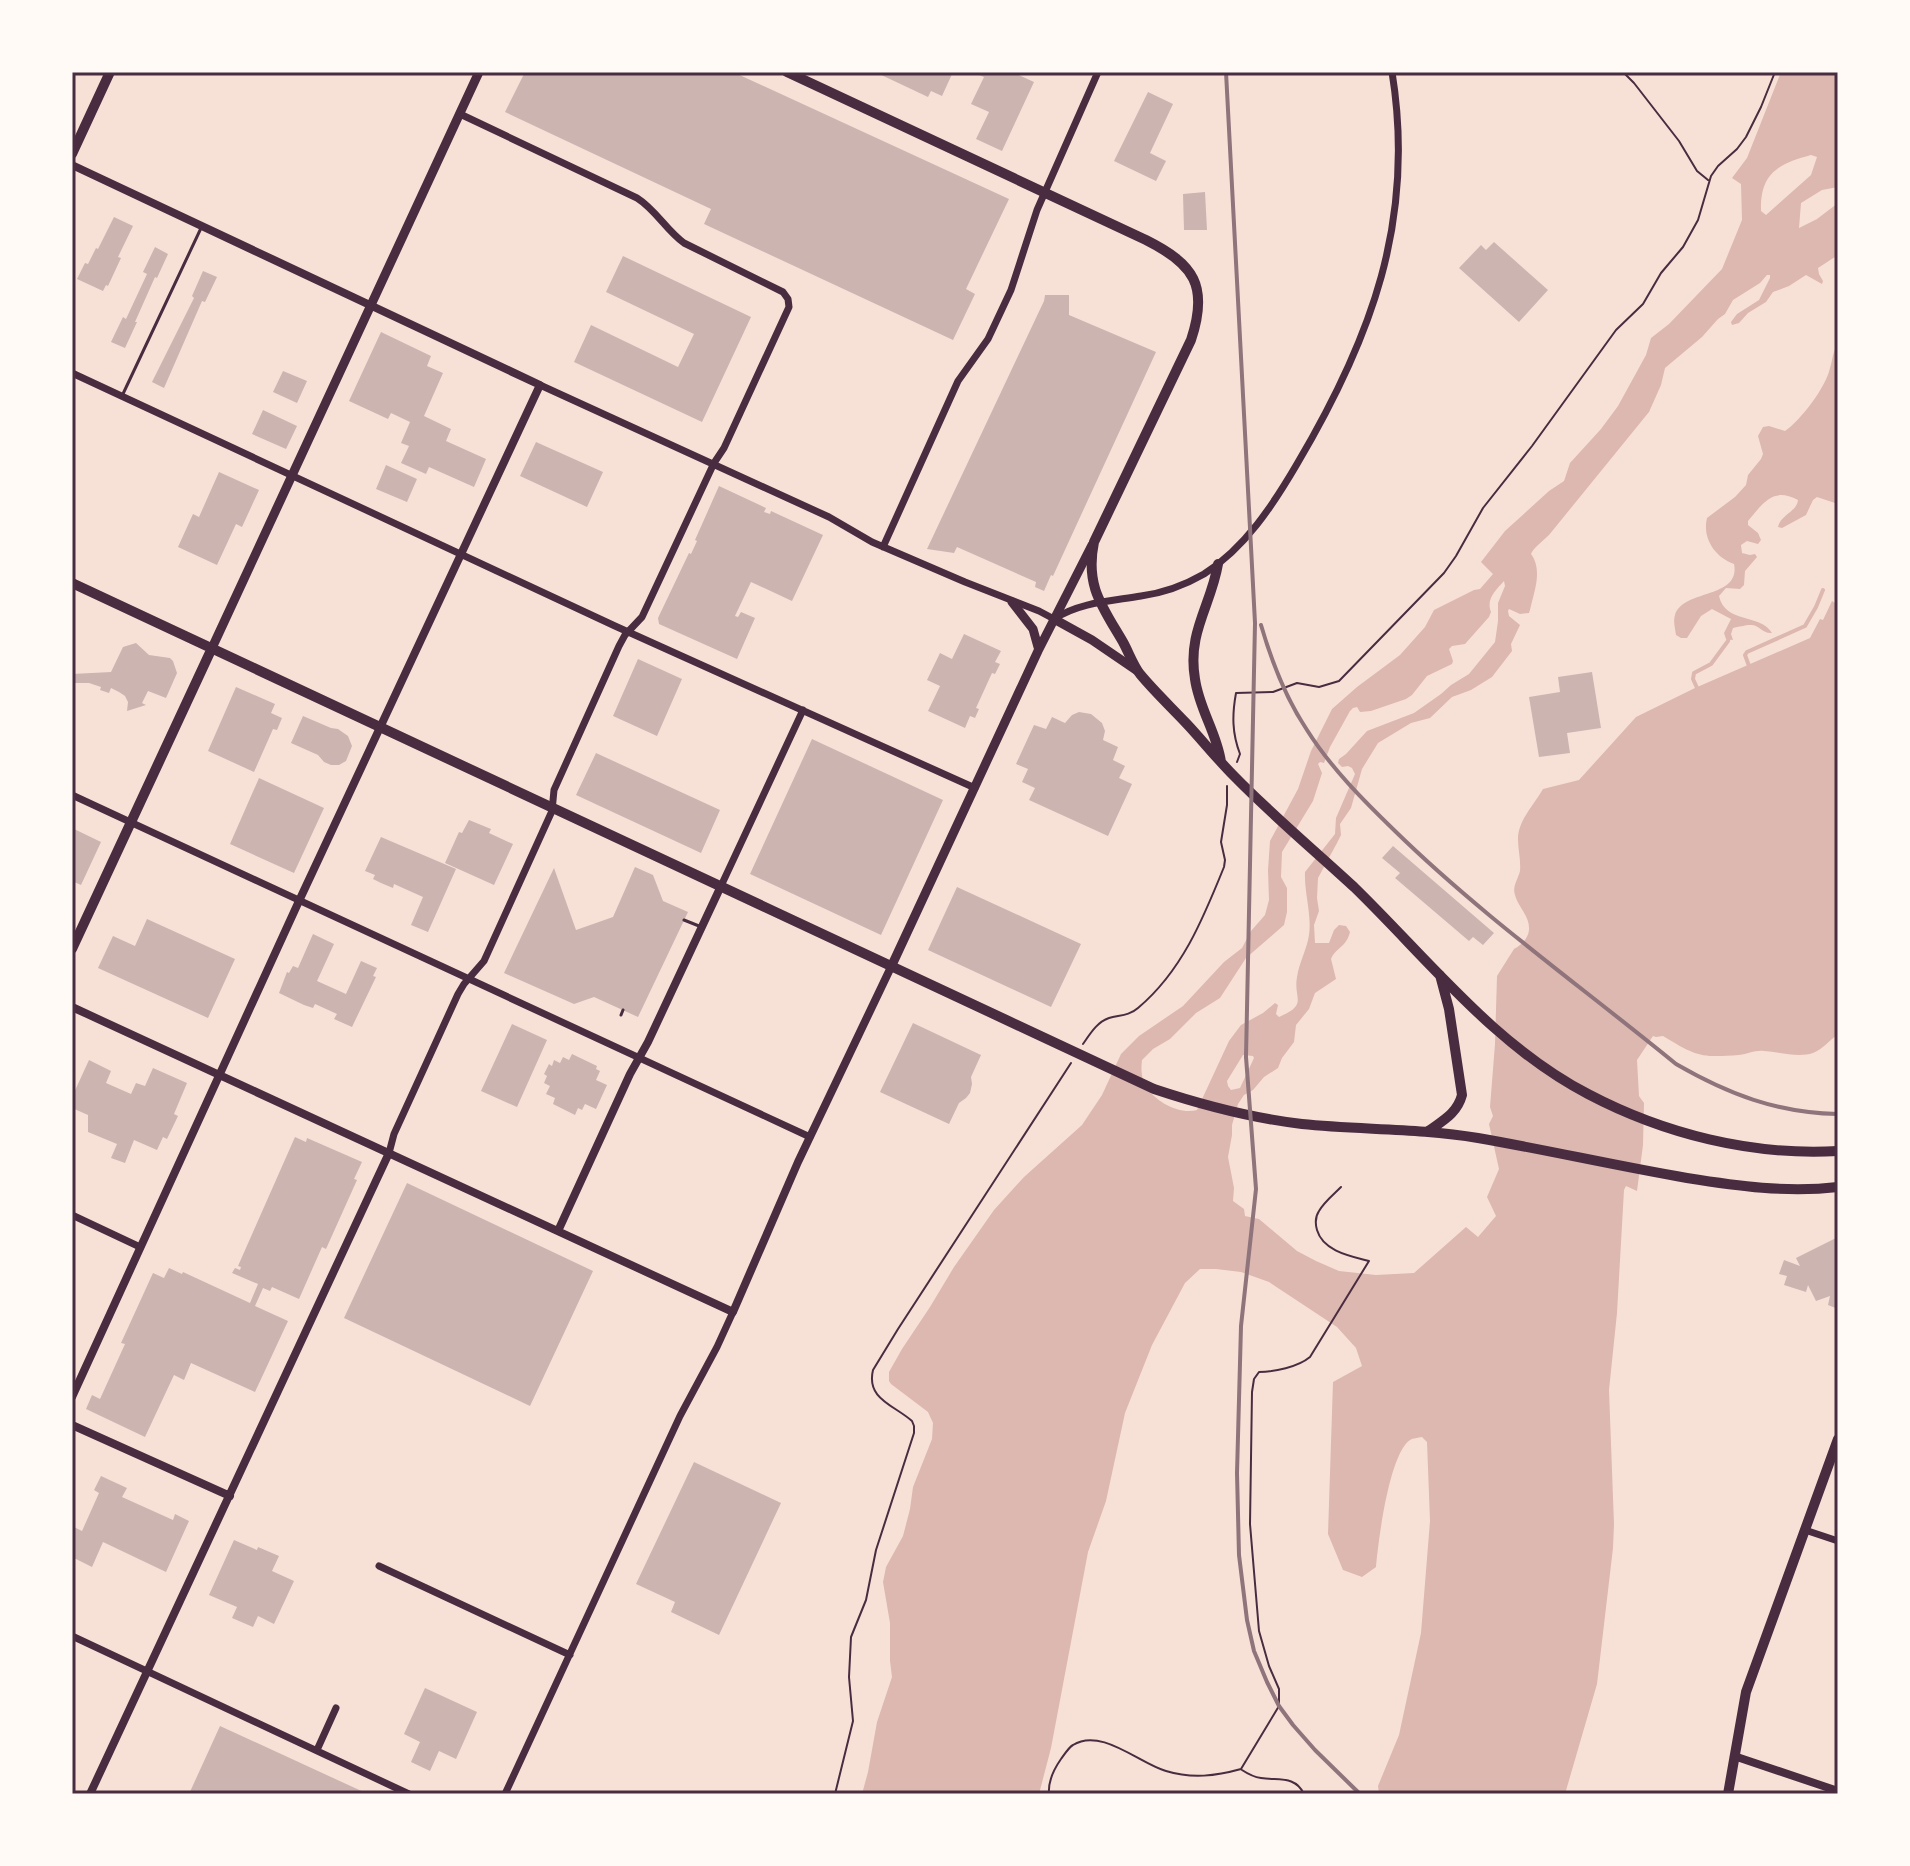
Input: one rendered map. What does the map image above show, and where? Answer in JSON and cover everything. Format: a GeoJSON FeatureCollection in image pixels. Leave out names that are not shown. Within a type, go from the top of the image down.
{"type":"FeatureCollection","features":[{"type":"Feature","properties":{"kind":"main road"},"geometry":{"type":"LineString","coordinates":[[72,154],[110,72]]}},
{"type":"Feature","properties":{"kind":"main road"},"geometry":{"type":"LineString","coordinates":[[72,949],[479,72]]}},
{"type":"Feature","properties":{"kind":"main road"},"geometry":{"type":"LineString","coordinates":[[787,72],[1166,249],[1190,272],[1196,285],[1198,316],[1191,340],[1038,651],[892,965]]}},
{"type":"Feature","properties":{"kind":"main road"},"geometry":{"type":"LineString","coordinates":[[1094,542],[1090,571],[1094,587],[1141,674],[1221,762],[1511,1042],[1560,1078],[1606,1103],[1649,1121],[1695,1136],[1755,1148],[1815,1153],[1838,1151]]}},
{"type":"Feature","properties":{"kind":"main road"},"geometry":{"type":"LineString","coordinates":[[1218,564],[1196,632],[1193,663],[1197,691],[1218,744],[1221,762]]}},
{"type":"Feature","properties":{"kind":"main road"},"geometry":{"type":"LineString","coordinates":[[72,583],[1134,1080],[1182,1098],[1242,1114],[1303,1124],[1476,1137],[1648,1171],[1756,1188],[1802,1190],[1838,1187]]}},
{"type":"Feature","properties":{"kind":"main road"},"geometry":{"type":"LineString","coordinates":[[1012,602],[1034,632],[1038,651]]}},
{"type":"Feature","properties":{"kind":"main road"},"geometry":{"type":"LineString","coordinates":[[1054,619],[1092,640],[1141,674]]}},
{"type":"Feature","properties":{"kind":"main road"},"geometry":{"type":"LineString","coordinates":[[1427,1132],[1453,1113],[1462,1095],[1449,1009],[1439,973]]}},
{"type":"Feature","properties":{"kind":"main road"},"geometry":{"type":"LineString","coordinates":[[1728,1794],[1746,1692],[1838,1439]]}},
{"type":"Feature","properties":{"kind":"street"},"geometry":{"type":"LineString","coordinates":[[883,547],[961,375],[988,339],[1011,290],[1045,191],[1098,72]]}},
{"type":"Feature","properties":{"kind":"street"},"geometry":{"type":"LineString","coordinates":[[72,165],[829,517],[883,547],[1054,619],[1071,610],[1169,590],[1218,564],[1250,533],[1304,453],[1355,354],[1375,301],[1389,249],[1398,180],[1399,135],[1392,72]]}},
{"type":"Feature","properties":{"kind":"street"},"geometry":{"type":"LineString","coordinates":[[90,1794],[389,1153],[394,1134],[458,994],[484,961],[553,807],[554,790],[615,654],[628,632],[642,617],[786,316],[789,303],[780,289],[684,243],[637,198],[460,114]]}},
{"type":"Feature","properties":{"kind":"street"},"geometry":{"type":"LineString","coordinates":[[72,373],[460,555],[975,788]]}},
{"type":"Feature","properties":{"kind":"street"},"geometry":{"type":"LineString","coordinates":[[72,1397],[540,385]]}},
{"type":"Feature","properties":{"kind":"street"},"geometry":{"type":"LineString","coordinates":[[558,1231],[803,710]]}},
{"type":"Feature","properties":{"kind":"street"},"geometry":{"type":"LineString","coordinates":[[72,795],[810,1137]]}},
{"type":"Feature","properties":{"kind":"street"},"geometry":{"type":"LineString","coordinates":[[505,1794],[680,1416],[717,1347],[810,1137],[892,965]]}},
{"type":"Feature","properties":{"kind":"street"},"geometry":{"type":"LineString","coordinates":[[72,1007],[733,1312]]}},
{"type":"Feature","properties":{"kind":"street"},"geometry":{"type":"LineString","coordinates":[[72,1215],[140,1247]]}},
{"type":"Feature","properties":{"kind":"street"},"geometry":{"type":"LineString","coordinates":[[72,1425],[230,1496]]}},
{"type":"Feature","properties":{"kind":"street"},"geometry":{"type":"LineString","coordinates":[[1805,1530],[1838,1541]]}},
{"type":"Feature","properties":{"kind":"street"},"geometry":{"type":"LineString","coordinates":[[379,1566],[570,1655]]}},
{"type":"Feature","properties":{"kind":"street"},"geometry":{"type":"LineString","coordinates":[[72,1636],[409,1794]]}},
{"type":"Feature","properties":{"kind":"street"},"geometry":{"type":"LineString","coordinates":[[317,1750],[336,1708]]}},
{"type":"Feature","properties":{"kind":"street"},"geometry":{"type":"LineString","coordinates":[[1734,1756],[1838,1791]]}},
{"type":"Feature","properties":{"kind":"lane"},"geometry":{"type":"LineString","coordinates":[[122,396],[202,226]]}},
{"type":"Feature","properties":{"kind":"lane"},"geometry":{"type":"LineString","coordinates":[[684,920],[702,927]]}},
{"type":"Feature","properties":{"kind":"path"},"geometry":{"type":"LineString","coordinates":[[1623,72],[1679,141],[1699,173],[1709,180]]}},
{"type":"Feature","properties":{"kind":"path"},"geometry":{"type":"LineString","coordinates":[[1237,761],[1240,754],[1232,723],[1236,693],[1276,691],[1297,683],[1322,686],[1339,681],[1440,577],[1456,556],[1483,508],[1616,330],[1640,307],[1661,273],[1683,247],[1698,220],[1709,180],[1715,169],[1733,154],[1746,137],[1775,72]]}},
{"type":"Feature","properties":{"kind":"path"},"geometry":{"type":"LineString","coordinates":[[1083,1045],[1100,1023],[1135,1010],[1172,972],[1185,952],[1224,867],[1221,842],[1227,787]]}},
{"type":"Feature","properties":{"kind":"path"},"geometry":{"type":"LineString","coordinates":[[835,1794],[853,1721],[849,1677],[851,1637],[866,1600],[876,1550],[915,1430],[912,1421],[880,1398],[873,1389],[873,1370],[1075,1057]]}},
{"type":"Feature","properties":{"kind":"path"},"geometry":{"type":"LineString","coordinates":[[1049,1794],[1048,1786],[1058,1764],[1073,1745],[1094,1739],[1165,1771],[1194,1776],[1220,1775],[1241,1769],[1279,1706],[1279,1689],[1259,1631],[1250,1524],[1252,1392],[1254,1379],[1259,1372],[1304,1362],[1316,1349],[1369,1261],[1326,1245],[1318,1234],[1315,1226],[1319,1210],[1341,1187]]}},
{"type":"Feature","properties":{"kind":"path"},"geometry":{"type":"LineString","coordinates":[[1241,1769],[1264,1779],[1286,1779],[1302,1788],[1304,1794]]}},
{"type":"Feature","properties":{"kind":"shaded area"},"geometry":{"type":"Polygon","coordinates":[[[1781,72],[1838,72],[1838,187],[1822,190],[1801,203],[1799,228],[1838,203],[1838,255],[1818,268],[1822,284],[1806,275],[1773,292],[1766,302],[1732,325],[1737,314],[1759,300],[1770,278],[1767,275],[1733,300],[1725,314],[1702,337],[1665,368],[1649,412],[1532,552],[1537,574],[1529,613],[1508,611],[1509,616],[1520,625],[1511,644],[1512,651],[1492,677],[1452,697],[1430,718],[1411,723],[1378,743],[1362,769],[1351,808],[1340,824],[1341,835],[1318,878],[1319,911],[1314,925],[1315,943],[1329,943],[1339,925],[1346,926],[1350,932],[1331,959],[1336,979],[1315,993],[1309,1009],[1296,1025],[1294,1042],[1278,1068],[1244,1095],[1238,1104],[1228,1157],[1234,1188],[1233,1201],[1244,1209],[1245,1216],[1259,1219],[1297,1251],[1339,1271],[1376,1275],[1414,1273],[1466,1227],[1478,1237],[1496,1216],[1487,1197],[1499,1169],[1489,1124],[1493,1116],[1490,1107],[1497,976],[1514,949],[1526,939],[1529,930],[1528,920],[1514,892],[1520,871],[1519,832],[1524,819],[1543,789],[1579,780],[1636,717],[1810,638],[1832,601],[1838,605],[1838,1034],[1813,1053],[1795,1055],[1761,1051],[1715,1056],[1683,1048],[1663,1036],[1653,1036],[1637,1060],[1639,1096],[1644,1103],[1643,1145],[1637,1191],[1626,1186],[1624,1190],[1609,1390],[1613,1548],[1597,1684],[1565,1794],[1379,1794],[1378,1786],[1399,1735],[1421,1633],[1430,1521],[1427,1442],[1422,1437],[1410,1440],[1396,1462],[1386,1500],[1376,1567],[1362,1577],[1343,1570],[1328,1534],[1333,1382],[1362,1366],[1356,1348],[1337,1327],[1269,1282],[1241,1272],[1200,1269],[1185,1283],[1152,1345],[1125,1413],[1106,1501],[1088,1552],[1051,1748],[1039,1794],[862,1794],[877,1722],[892,1677],[890,1623],[883,1582],[886,1567],[903,1536],[913,1487],[932,1439],[933,1423],[928,1412],[891,1384],[889,1372],[954,1267],[994,1210],[1024,1177],[1082,1125],[1102,1095],[1121,1054],[1139,1036],[1183,1006],[1224,962],[1242,948],[1265,915],[1269,900],[1270,841],[1298,789],[1311,751],[1332,709],[1400,655],[1425,627],[1434,610],[1480,589],[1493,574],[1481,562],[1505,531],[1564,481],[1570,463],[1618,406],[1646,355],[1651,338],[1669,324],[1722,269],[1742,220],[1741,184],[1732,178],[1747,158],[1781,72]],[[1811,155],[1789,162],[1773,172],[1764,187],[1761,211],[1766,215],[1811,175],[1817,157],[1811,155]],[[1504,581],[1495,592],[1489,617],[1465,644],[1449,649],[1452,664],[1427,676],[1406,699],[1371,711],[1360,712],[1357,707],[1350,711],[1324,763],[1318,764],[1322,773],[1313,801],[1282,852],[1281,877],[1287,888],[1284,925],[1246,958],[1220,998],[1196,1013],[1170,1039],[1142,1060],[1144,1083],[1162,1102],[1183,1111],[1197,1110],[1229,1041],[1241,1025],[1275,1003],[1279,1017],[1297,1004],[1297,977],[1310,927],[1305,872],[1335,834],[1336,818],[1355,774],[1352,768],[1342,767],[1339,759],[1367,731],[1414,713],[1469,674],[1495,642],[1498,603],[1504,581]],[[1243,1055],[1227,1081],[1231,1090],[1240,1088],[1253,1056],[1243,1055]]]}},
{"type":"Feature","properties":{"kind":"shaded area"},"geometry":{"type":"Polygon","coordinates":[[[1838,344],[1838,504],[1817,497],[1806,515],[1782,528],[1778,527],[1782,519],[1798,500],[1782,495],[1770,498],[1748,521],[1761,540],[1758,544],[1747,541],[1741,545],[1742,553],[1757,557],[1745,571],[1744,585],[1740,589],[1726,588],[1719,596],[1728,611],[1760,623],[1772,633],[1746,625],[1733,628],[1733,640],[1726,639],[1724,633],[1731,619],[1712,609],[1701,616],[1687,638],[1681,638],[1676,635],[1674,622],[1680,607],[1721,589],[1734,575],[1734,564],[1721,557],[1708,539],[1707,518],[1746,485],[1748,475],[1763,454],[1758,436],[1763,427],[1785,431],[1812,402],[1828,376],[1838,344]]]}},
{"type":"Feature","properties":{"kind":"building"},"geometry":{"type":"Polygon","coordinates":[[[525,72],[733,72],[1009,199],[966,289],[975,294],[953,340],[704,224],[711,209],[505,112],[525,72]]]}},
{"type":"Feature","properties":{"kind":"building"},"geometry":{"type":"Polygon","coordinates":[[[875,72],[953,72],[942,96],[931,91],[928,97],[875,72]]]}},
{"type":"Feature","properties":{"kind":"building"},"geometry":{"type":"Polygon","coordinates":[[[981,72],[1012,72],[1034,82],[1002,151],[976,139],[989,112],[971,104],[984,77],[979,75],[981,72]]]}},
{"type":"Feature","properties":{"kind":"building"},"geometry":{"type":"Polygon","coordinates":[[[1148,92],[1173,104],[1150,153],[1166,161],[1156,181],[1114,161],[1148,92]]]}},
{"type":"Feature","properties":{"kind":"building"},"geometry":{"type":"Polygon","coordinates":[[[1205,192],[1207,230],[1184,230],[1183,194],[1205,192]]]}},
{"type":"Feature","properties":{"kind":"building"},"geometry":{"type":"Polygon","coordinates":[[[114,217],[133,226],[118,257],[121,258],[103,291],[77,279],[85,263],[88,264],[98,249],[114,217]]]}},
{"type":"Feature","properties":{"kind":"building"},"geometry":{"type":"Polygon","coordinates":[[[1494,242],[1548,290],[1519,322],[1459,268],[1481,245],[1486,250],[1494,242]]]}},
{"type":"Feature","properties":{"kind":"building"},"geometry":{"type":"Polygon","coordinates":[[[155,247],[168,254],[125,348],[111,342],[123,317],[126,319],[147,274],[143,272],[155,247]]]}},
{"type":"Feature","properties":{"kind":"building"},"geometry":{"type":"Polygon","coordinates":[[[623,256],[751,317],[702,422],[574,362],[591,325],[678,367],[694,334],[606,292],[623,256]]]}},
{"type":"Feature","properties":{"kind":"building"},"geometry":{"type":"Polygon","coordinates":[[[203,271],[217,277],[205,302],[202,301],[164,388],[152,382],[194,298],[192,296],[203,271]]]}},
{"type":"Feature","properties":{"kind":"building"},"geometry":{"type":"Polygon","coordinates":[[[1045,295],[1069,295],[1069,315],[1156,352],[1044,591],[1035,587],[1036,582],[957,547],[954,553],[927,549],[1045,295]]]}},
{"type":"Feature","properties":{"kind":"building"},"geometry":{"type":"Polygon","coordinates":[[[381,332],[431,356],[427,366],[443,373],[424,416],[451,429],[446,441],[486,459],[474,487],[429,467],[426,474],[401,463],[409,446],[401,443],[410,422],[391,413],[388,419],[349,401],[381,332]]]}},
{"type":"Feature","properties":{"kind":"building"},"geometry":{"type":"Polygon","coordinates":[[[283,371],[307,381],[297,403],[273,392],[283,371]]]}},
{"type":"Feature","properties":{"kind":"building"},"geometry":{"type":"Polygon","coordinates":[[[263,410],[297,426],[286,449],[252,434],[263,410]]]}},
{"type":"Feature","properties":{"kind":"building"},"geometry":{"type":"Polygon","coordinates":[[[536,442],[603,472],[587,507],[520,476],[536,442]]]}},
{"type":"Feature","properties":{"kind":"building"},"geometry":{"type":"Polygon","coordinates":[[[386,465],[417,479],[407,502],[376,489],[386,465]]]}},
{"type":"Feature","properties":{"kind":"building"},"geometry":{"type":"Polygon","coordinates":[[[219,472],[259,490],[242,527],[236,524],[217,565],[178,547],[193,514],[199,517],[219,472]]]}},
{"type":"Feature","properties":{"kind":"building"},"geometry":{"type":"Polygon","coordinates":[[[719,486],[766,508],[764,512],[770,514],[771,511],[823,535],[792,601],[751,582],[735,616],[738,617],[741,612],[755,618],[737,659],[659,624],[658,618],[691,554],[719,486]]]}},
{"type":"Feature","properties":{"kind":"building"},"geometry":{"type":"Polygon","coordinates":[[[964,634],[1001,651],[995,662],[1000,664],[995,674],[992,673],[976,708],[979,709],[975,718],[970,716],[965,728],[928,711],[940,686],[927,680],[940,653],[952,659],[964,634]]]}},
{"type":"Feature","properties":{"kind":"building"},"geometry":{"type":"Polygon","coordinates":[[[136,643],[149,655],[173,661],[177,673],[166,698],[148,691],[142,703],[146,705],[127,711],[128,702],[119,692],[111,688],[109,693],[89,683],[72,683],[72,674],[111,672],[123,647],[136,643]]]}},
{"type":"Feature","properties":{"kind":"building"},"geometry":{"type":"Polygon","coordinates":[[[638,659],[682,679],[657,736],[613,716],[638,659]]]}},
{"type":"Feature","properties":{"kind":"building"},"geometry":{"type":"Polygon","coordinates":[[[1592,672],[1601,728],[1567,733],[1570,753],[1539,757],[1529,697],[1560,692],[1558,677],[1592,672]]]}},
{"type":"Feature","properties":{"kind":"building"},"geometry":{"type":"Polygon","coordinates":[[[236,687],[275,704],[271,713],[282,718],[277,730],[273,729],[254,772],[208,751],[236,687]]]}},
{"type":"Feature","properties":{"kind":"building"},"geometry":{"type":"Polygon","coordinates":[[[1079,712],[1091,714],[1102,723],[1105,731],[1103,740],[1118,747],[1113,760],[1125,766],[1119,778],[1132,784],[1108,836],[1029,800],[1035,788],[1022,782],[1028,769],[1016,764],[1034,725],[1046,729],[1052,717],[1065,723],[1079,712]]]}},
{"type":"Feature","properties":{"kind":"building"},"geometry":{"type":"Polygon","coordinates":[[[303,716],[348,736],[352,746],[346,761],[331,765],[318,755],[291,743],[303,716]]]}},
{"type":"Feature","properties":{"kind":"building"},"geometry":{"type":"Polygon","coordinates":[[[812,739],[943,800],[881,935],[750,874],[812,739]]]}},
{"type":"Feature","properties":{"kind":"building"},"geometry":{"type":"Polygon","coordinates":[[[596,753],[720,810],[701,853],[576,795],[596,753]]]}},
{"type":"Feature","properties":{"kind":"building"},"geometry":{"type":"Polygon","coordinates":[[[259,778],[324,808],[294,873],[230,844],[259,778]]]}},
{"type":"Feature","properties":{"kind":"building"},"geometry":{"type":"Polygon","coordinates":[[[469,820],[491,829],[489,833],[513,844],[494,885],[445,863],[459,832],[462,833],[469,820]]]}},
{"type":"Feature","properties":{"kind":"building"},"geometry":{"type":"Polygon","coordinates":[[[72,828],[101,842],[81,885],[72,881],[72,828]]]}},
{"type":"Feature","properties":{"kind":"building"},"geometry":{"type":"Polygon","coordinates":[[[381,837],[456,869],[428,932],[411,925],[423,897],[394,884],[393,888],[381,883],[373,879],[375,875],[365,871],[381,837]]]}},
{"type":"Feature","properties":{"kind":"building"},"geometry":{"type":"Polygon","coordinates":[[[1393,846],[1494,933],[1483,945],[1473,937],[1469,941],[1395,878],[1400,873],[1382,858],[1393,846]]]}},
{"type":"Feature","properties":{"kind":"building"},"geometry":{"type":"Polygon","coordinates":[[[635,867],[653,875],[663,901],[688,912],[638,1017],[594,997],[574,1004],[504,973],[554,868],[576,930],[613,917],[635,867]]]}},
{"type":"Feature","properties":{"kind":"building"},"geometry":{"type":"Polygon","coordinates":[[[957,887],[1081,944],[1051,1007],[928,950],[957,887]]]}},
{"type":"Feature","properties":{"kind":"building"},"geometry":{"type":"Polygon","coordinates":[[[147,919],[235,959],[208,1018],[98,968],[113,936],[135,946],[147,919]]]}},
{"type":"Feature","properties":{"kind":"building"},"geometry":{"type":"Polygon","coordinates":[[[313,934],[334,944],[317,981],[346,994],[361,961],[377,968],[373,976],[376,977],[352,1027],[334,1019],[337,1014],[315,1004],[313,1008],[304,1005],[279,993],[287,972],[293,966],[298,968],[313,934]]]}},
{"type":"Feature","properties":{"kind":"building"},"geometry":{"type":"Polygon","coordinates":[[[913,1023],[981,1055],[971,1077],[970,1093],[959,1103],[949,1124],[880,1092],[913,1023]]]}},
{"type":"Feature","properties":{"kind":"building"},"geometry":{"type":"Polygon","coordinates":[[[512,1024],[547,1040],[517,1107],[481,1091],[512,1024]]]}},
{"type":"Feature","properties":{"kind":"building"},"geometry":{"type":"Polygon","coordinates":[[[572,1054],[597,1066],[596,1069],[600,1071],[596,1080],[607,1085],[596,1109],[585,1104],[582,1110],[578,1108],[575,1115],[553,1104],[555,1098],[546,1094],[550,1086],[544,1083],[549,1064],[552,1066],[554,1060],[560,1063],[563,1057],[569,1060],[572,1054]]]}},
{"type":"Feature","properties":{"kind":"building"},"geometry":{"type":"Polygon","coordinates":[[[89,1060],[111,1071],[106,1083],[131,1094],[136,1083],[145,1086],[153,1068],[187,1083],[174,1114],[178,1116],[167,1139],[163,1137],[157,1150],[134,1140],[125,1163],[111,1158],[117,1144],[88,1132],[88,1115],[72,1108],[72,1097],[89,1060]]]}},
{"type":"Feature","properties":{"kind":"building"},"geometry":{"type":"Polygon","coordinates":[[[295,1137],[306,1142],[307,1138],[362,1162],[326,1249],[322,1247],[299,1299],[272,1287],[270,1291],[263,1288],[255,1306],[288,1321],[255,1392],[191,1363],[184,1380],[174,1375],[145,1437],[86,1409],[92,1395],[100,1399],[153,1273],[164,1278],[169,1268],[183,1272],[250,1303],[258,1284],[232,1273],[235,1268],[240,1270],[238,1266],[295,1137]]]}},
{"type":"Feature","properties":{"kind":"building"},"geometry":{"type":"Polygon","coordinates":[[[407,1183],[593,1271],[530,1406],[344,1318],[407,1183]]]}},
{"type":"Feature","properties":{"kind":"building"},"geometry":{"type":"Polygon","coordinates":[[[1838,1237],[1838,1309],[1828,1305],[1830,1296],[1816,1301],[1808,1285],[1806,1292],[1784,1285],[1787,1276],[1779,1274],[1784,1260],[1800,1266],[1796,1258],[1838,1237]]]}},
{"type":"Feature","properties":{"kind":"building"},"geometry":{"type":"Polygon","coordinates":[[[694,1462],[781,1503],[719,1635],[671,1612],[675,1602],[636,1584],[694,1462]]]}},
{"type":"Feature","properties":{"kind":"building"},"geometry":{"type":"Polygon","coordinates":[[[101,1476],[127,1488],[122,1497],[173,1520],[175,1514],[189,1521],[166,1572],[103,1542],[92,1567],[72,1557],[72,1526],[82,1531],[99,1493],[94,1490],[101,1476]]]}},
{"type":"Feature","properties":{"kind":"building"},"geometry":{"type":"Polygon","coordinates":[[[234,1540],[279,1556],[272,1571],[294,1581],[274,1624],[258,1616],[253,1627],[232,1618],[237,1607],[209,1595],[234,1540]]]}},
{"type":"Feature","properties":{"kind":"building"},"geometry":{"type":"Polygon","coordinates":[[[425,1688],[477,1712],[456,1759],[439,1751],[430,1771],[411,1762],[420,1742],[404,1734],[425,1688]]]}},
{"type":"Feature","properties":{"kind":"building"},"geometry":{"type":"Polygon","coordinates":[[[220,1726],[368,1794],[189,1794],[220,1726]]]}},
{"type":"Feature","properties":{"kind":"waterway"},"geometry":{"type":"LineString","coordinates":[[1749,666],[1745,655],[1747,652],[1805,626],[1823,590]]}},
{"type":"Feature","properties":{"kind":"waterway"},"geometry":{"type":"LineString","coordinates":[[1698,690],[1694,673],[1711,664],[1729,635]]}},
{"type":"Feature","properties":{"kind":"railway"},"geometry":{"type":"LineString","coordinates":[[1226,72],[1255,623],[1246,1057],[1256,1189],[1241,1326],[1237,1473],[1239,1555],[1254,1651],[1279,1706],[1315,1750],[1360,1794]]}},
{"type":"Feature","properties":{"kind":"railway"},"geometry":{"type":"LineString","coordinates":[[1261,625],[1286,692],[1316,744],[1383,819],[1462,892],[1676,1064],[1754,1100],[1794,1110],[1838,1114]]}}]}
